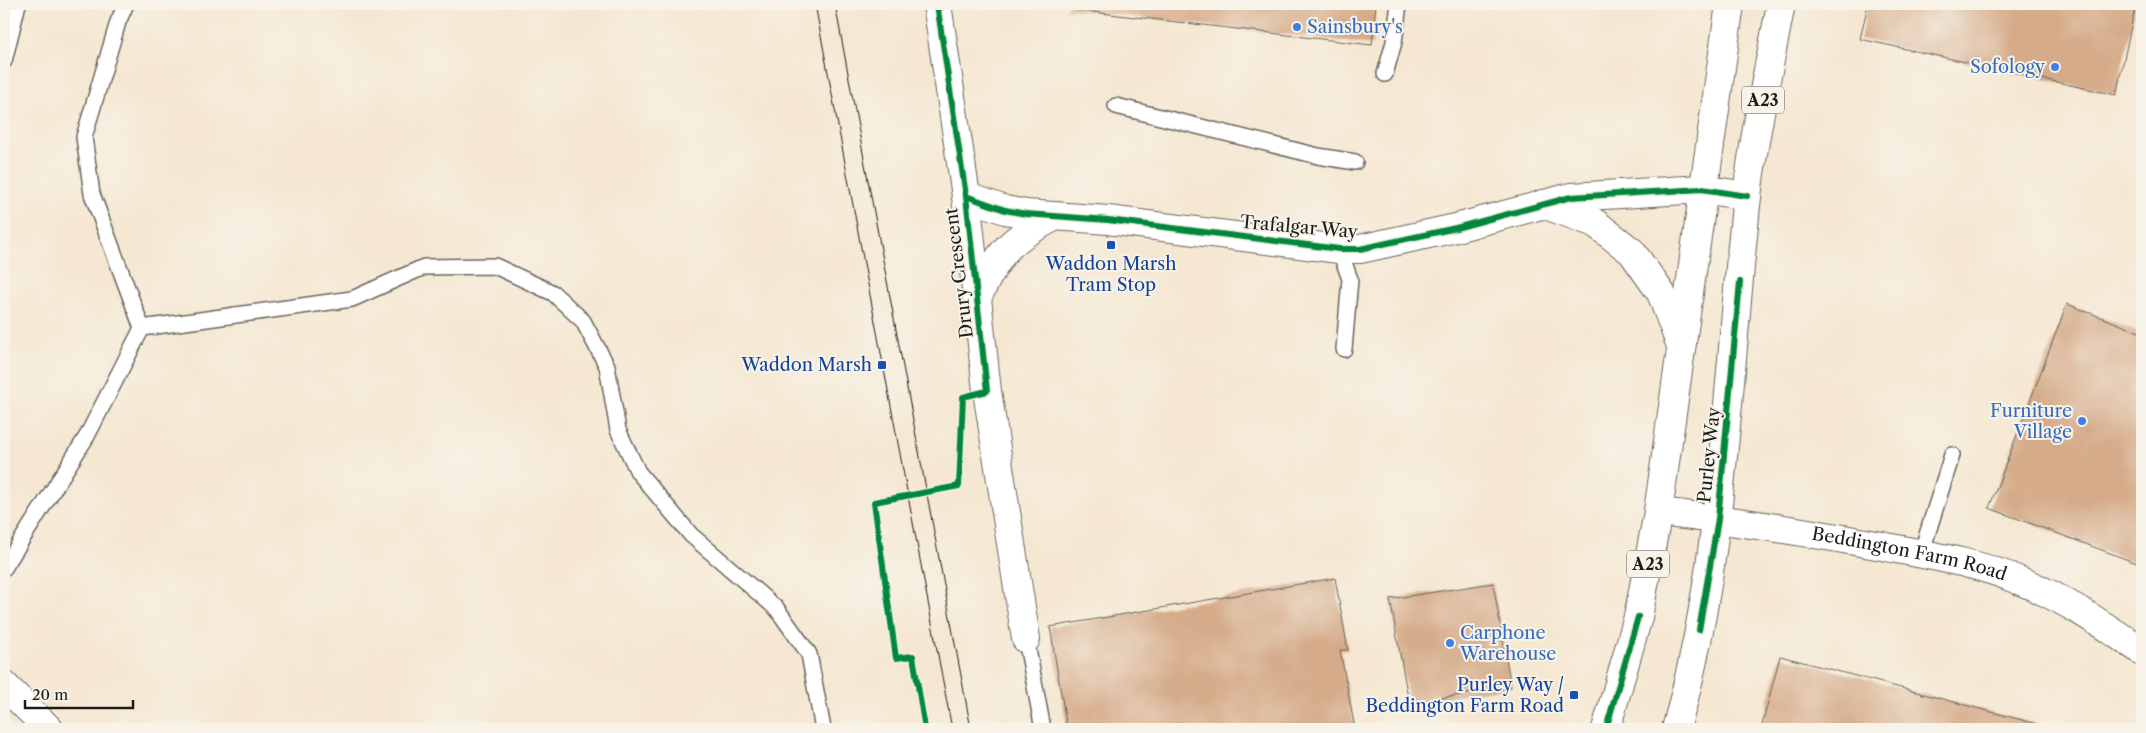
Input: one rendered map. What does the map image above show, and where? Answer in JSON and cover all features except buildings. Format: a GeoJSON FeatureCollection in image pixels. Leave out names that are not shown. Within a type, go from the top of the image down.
{"type":"FeatureCollection","features":[{"type":"Feature","properties":{"kind":"main road","name":"Drury Crescent"},"geometry":{"type":"LineString","coordinates":[[937,4],[966,196],[987,391],[1026,639]]}},
{"type":"Feature","properties":{"kind":"main road","name":"A23"},"geometry":{"type":"LineString","coordinates":[[1606,729],[1638,617],[1658,512],[1682,350],[1702,189],[1730,4]]}},
{"type":"Feature","properties":{"kind":"main road","name":"Purley Way"},"geometry":{"type":"LineString","coordinates":[[1676,729],[1692,668],[1718,519],[1747,196],[1781,4]]}},
{"type":"Feature","properties":{"kind":"main road","name":"Trafalgar Way"},"geometry":{"type":"LineString","coordinates":[[966,196],[1005,210],[1108,220],[1339,249],[1360,249],[1427,235],[1571,196],[1702,189],[1747,196]]}},
{"type":"Feature","properties":{"kind":"main road"},"geometry":{"type":"LineString","coordinates":[[1543,204],[1595,224],[1632,252],[1661,293],[1682,350]]}},
{"type":"Feature","properties":{"kind":"main road","name":"Drury Crescent"},"geometry":{"type":"LineString","coordinates":[[978,296],[991,269],[1008,246],[1024,232],[1057,216]]}},
{"type":"Feature","properties":{"kind":"main road","name":"Beddington Farm Road"},"geometry":{"type":"LineString","coordinates":[[1658,512],[1805,531],[1969,565],[2018,580],[2098,622],[2142,651]]}},
{"type":"Feature","properties":{"kind":"main road"},"geometry":{"type":"LineString","coordinates":[[4,685],[50,729]]}},
{"type":"Feature","properties":{"kind":"lane"},"geometry":{"type":"LineString","coordinates":[[4,61],[18,4]]}},
{"type":"Feature","properties":{"kind":"lane"},"geometry":{"type":"LineString","coordinates":[[4,568],[87,436],[142,328],[92,194],[84,137],[118,22],[126,4]]}},
{"type":"Feature","properties":{"kind":"lane"},"geometry":{"type":"LineString","coordinates":[[1385,74],[1394,42],[1399,4]]}},
{"type":"Feature","properties":{"kind":"lane"},"geometry":{"type":"LineString","coordinates":[[1116,106],[1318,156],[1354,162]]}},
{"type":"Feature","properties":{"kind":"lane"},"geometry":{"type":"LineString","coordinates":[[1339,249],[1350,279],[1344,349]]}},
{"type":"Feature","properties":{"kind":"lane"},"geometry":{"type":"LineString","coordinates":[[142,328],[352,300],[424,268],[495,266],[553,293],[583,321],[607,366],[618,430],[638,472],[691,535],[777,610],[809,654],[823,729]]}},
{"type":"Feature","properties":{"kind":"lane"},"geometry":{"type":"LineString","coordinates":[[1921,554],[1952,455]]}},
{"type":"Feature","properties":{"kind":"lane"},"geometry":{"type":"LineString","coordinates":[[1026,639],[1043,729]]}},
{"type":"Feature","properties":{"kind":"tram line"},"geometry":{"type":"LineString","coordinates":[[815,4],[952,729]]}},
{"type":"Feature","properties":{"kind":"tram line"},"geometry":{"type":"LineString","coordinates":[[835,4],[971,729]]}},
{"type":"Feature","properties":{"kind":"cycle path"},"geometry":{"type":"LineString","coordinates":[[925,729],[913,656],[896,658],[874,502],[959,486],[963,397],[987,391],[966,196],[937,4]]}},
{"type":"Feature","properties":{"kind":"cycle path"},"geometry":{"type":"LineString","coordinates":[[966,196],[1005,210],[1026,214],[1108,220],[1339,249],[1360,249],[1456,228],[1571,197],[1702,189],[1747,196]]}},
{"type":"Feature","properties":{"kind":"cycle path"},"geometry":{"type":"LineString","coordinates":[[1699,630],[1718,519],[1740,282]]}},
{"type":"Feature","properties":{"kind":"cycle path"},"geometry":{"type":"LineString","coordinates":[[1606,729],[1638,617]]}},
{"type":"Feature","properties":{"kind":"place","name":"Sainsbury's"},"geometry":{"type":"Point","coordinates":[1297,27]}},
{"type":"Feature","properties":{"kind":"place","name":"Sofology"},"geometry":{"type":"Point","coordinates":[2055,67]}},
{"type":"Feature","properties":{"kind":"place","name":"Waddon Marsh Tram Stop"},"geometry":{"type":"Point","coordinates":[1111,245]}},
{"type":"Feature","properties":{"kind":"place","name":"Waddon Marsh"},"geometry":{"type":"Point","coordinates":[882,365]}},
{"type":"Feature","properties":{"kind":"place","name":"Furniture Village"},"geometry":{"type":"Point","coordinates":[2082,421]}},
{"type":"Feature","properties":{"kind":"place","name":"Carphone Warehouse"},"geometry":{"type":"Point","coordinates":[1450,643]}},
{"type":"Feature","properties":{"kind":"place","name":"Purley Way / Beddington Farm Road"},"geometry":{"type":"Point","coordinates":[1574,695]}}]}
